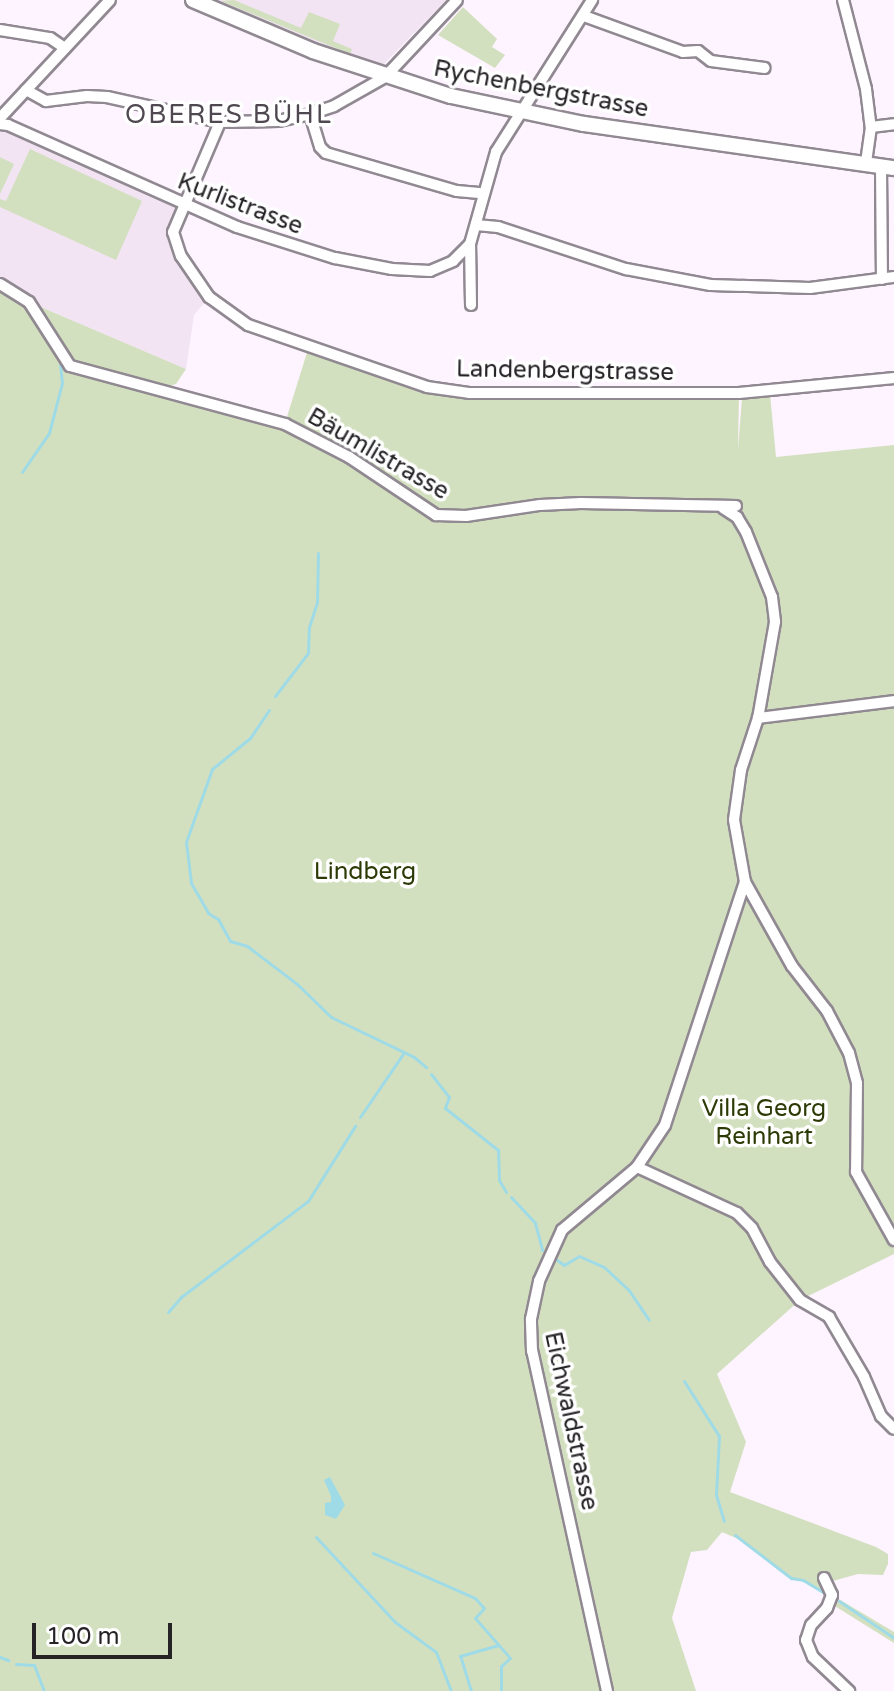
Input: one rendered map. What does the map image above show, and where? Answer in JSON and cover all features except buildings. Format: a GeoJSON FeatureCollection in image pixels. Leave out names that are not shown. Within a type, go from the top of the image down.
{"type":"FeatureCollection","features":[{"type":"Feature","properties":{"kind":"street"},"geometry":{"type":"LineString","coordinates":[[0,118],[110,0]]}},
{"type":"Feature","properties":{"kind":"street","name":"Rychenbergstrasse"},"geometry":{"type":"LineString","coordinates":[[193,0],[259,30],[385,77],[521,111],[880,166]]}},
{"type":"Feature","properties":{"kind":"street"},"geometry":{"type":"LineString","coordinates":[[26,90],[46,101],[107,97],[220,122],[278,121],[334,106],[385,77],[457,0]]}},
{"type":"Feature","properties":{"kind":"street"},"geometry":{"type":"LineString","coordinates":[[471,305],[470,244],[496,152],[592,0]]}},
{"type":"Feature","properties":{"kind":"street"},"geometry":{"type":"LineString","coordinates":[[843,0],[862,67],[880,166],[882,279]]}},
{"type":"Feature","properties":{"kind":"street"},"geometry":{"type":"LineString","coordinates":[[584,16],[683,52],[698,51],[711,61],[765,68]]}},
{"type":"Feature","properties":{"kind":"street"},"geometry":{"type":"LineString","coordinates":[[0,30],[50,38],[65,48]]}},
{"type":"Feature","properties":{"kind":"street"},"geometry":{"type":"LineString","coordinates":[[310,114],[320,147],[326,153],[457,191],[482,193]]}},
{"type":"Feature","properties":{"kind":"street","name":"Landenbergstrasse"},"geometry":{"type":"LineString","coordinates":[[220,122],[174,224],[175,242],[192,276],[209,297],[248,325],[427,387],[482,394],[739,393],[894,378]]}},
{"type":"Feature","properties":{"kind":"street","name":"Kurlistrasse"},"geometry":{"type":"LineString","coordinates":[[0,124],[184,206],[303,249],[392,269],[430,271],[453,261],[470,244]]}},
{"type":"Feature","properties":{"kind":"street"},"geometry":{"type":"LineString","coordinates":[[871,127],[894,124]]}},
{"type":"Feature","properties":{"kind":"street"},"geometry":{"type":"LineString","coordinates":[[476,225],[498,227],[626,269],[700,284],[788,289],[894,277]]}},
{"type":"Feature","properties":{"kind":"street","name":"Bäumlistrasse"},"geometry":{"type":"LineString","coordinates":[[0,284],[29,302],[70,366],[285,424],[349,457],[436,515],[466,516],[540,505],[581,503],[736,506]]}},
{"type":"Feature","properties":{"kind":"street"},"geometry":{"type":"LineString","coordinates":[[722,507],[737,517],[746,532],[772,597],[775,622],[758,718],[741,770],[734,820],[745,882],[792,966],[827,1011],[849,1053],[857,1083],[856,1172],[894,1240]]}},
{"type":"Feature","properties":{"kind":"street"},"geometry":{"type":"LineString","coordinates":[[758,718],[894,701]]}},
{"type":"Feature","properties":{"kind":"street","name":"Eichwaldstrasse"},"geometry":{"type":"LineString","coordinates":[[607,1691],[532,1351],[531,1319],[539,1281],[562,1230],[637,1167],[665,1125],[745,882]]}},
{"type":"Feature","properties":{"kind":"street"},"geometry":{"type":"LineString","coordinates":[[637,1167],[737,1213],[752,1228],[770,1262],[800,1300],[829,1317],[864,1377],[881,1416],[894,1429]]}},
{"type":"Feature","properties":{"kind":"street"},"geometry":{"type":"LineString","coordinates":[[824,1578],[832,1595],[827,1608],[811,1625],[806,1640],[813,1657],[849,1691]]}},
{"type":"Feature","properties":{"kind":"shaded area"},"geometry":{"type":"Polygon","coordinates":[[[212,0],[446,0],[382,66],[325,48],[212,0]]]}},
{"type":"Feature","properties":{"kind":"shaded area"},"geometry":{"type":"Polygon","coordinates":[[[0,124],[184,206],[173,232],[209,297],[194,315],[186,369],[29,302],[0,284],[0,124]]]}},
{"type":"Feature","properties":{"kind":"green space"},"geometry":{"type":"Polygon","coordinates":[[[234,0],[301,28],[309,12],[340,24],[333,41],[352,49],[350,54],[221,1],[234,0]]]}},
{"type":"Feature","properties":{"kind":"green space"},"geometry":{"type":"Polygon","coordinates":[[[463,7],[497,39],[492,47],[505,55],[495,68],[438,35],[463,7]]]}},
{"type":"Feature","properties":{"kind":"green space"},"geometry":{"type":"Polygon","coordinates":[[[30,149],[142,201],[116,260],[0,207],[0,199],[6,201],[30,149]]]}},
{"type":"Feature","properties":{"kind":"green space"},"geometry":{"type":"Polygon","coordinates":[[[0,157],[14,164],[0,194],[0,157]]]}},
{"type":"Feature","properties":{"kind":"green space","name":"Lindberg"},"geometry":{"type":"Polygon","coordinates":[[[0,284],[29,302],[186,369],[176,384],[166,387],[285,423],[309,346],[427,387],[469,393],[739,393],[738,450],[742,398],[770,394],[776,457],[894,445],[894,1254],[800,1300],[717,1374],[746,1442],[730,1492],[876,1547],[888,1554],[888,1564],[883,1575],[858,1574],[833,1581],[826,1594],[804,1580],[791,1578],[745,1542],[722,1532],[707,1550],[691,1552],[672,1618],[696,1691],[0,1691],[0,284]]]}},
{"type":"Feature","properties":{"kind":"green space"},"geometry":{"type":"Polygon","coordinates":[[[832,1595],[894,1632],[894,1643],[830,1603],[832,1595]]]}},
{"type":"Feature","properties":{"kind":"water"},"geometry":{"type":"Polygon","coordinates":[[[330,1477],[345,1505],[336,1519],[325,1515],[325,1503],[331,1502],[331,1496],[324,1480],[330,1477]]]}},
{"type":"Feature","properties":{"kind":"waterway"},"geometry":{"type":"LineString","coordinates":[[22,472],[49,433],[62,383],[60,365]]}},
{"type":"Feature","properties":{"kind":"waterway"},"geometry":{"type":"LineString","coordinates":[[275,696],[308,653],[309,627],[317,602],[318,553]]}},
{"type":"Feature","properties":{"kind":"waterway"},"geometry":{"type":"LineString","coordinates":[[269,710],[250,738],[212,769],[186,842],[191,883],[208,913],[218,919],[230,941],[247,946],[297,984],[331,1017],[414,1057],[426,1067]]}},
{"type":"Feature","properties":{"kind":"waterway"},"geometry":{"type":"LineString","coordinates":[[360,1117],[403,1054]]}},
{"type":"Feature","properties":{"kind":"waterway"},"geometry":{"type":"LineString","coordinates":[[431,1074],[449,1097],[445,1108],[498,1150],[499,1180],[506,1192]]}},
{"type":"Feature","properties":{"kind":"waterway"},"geometry":{"type":"LineString","coordinates":[[168,1312],[181,1297],[308,1201],[355,1126]]}},
{"type":"Feature","properties":{"kind":"waterway"},"geometry":{"type":"LineString","coordinates":[[511,1197],[535,1223],[542,1250]]}},
{"type":"Feature","properties":{"kind":"waterway"},"geometry":{"type":"LineString","coordinates":[[557,1260],[564,1265],[579,1256],[604,1267],[628,1289],[649,1320]]}},
{"type":"Feature","properties":{"kind":"waterway"},"geometry":{"type":"LineString","coordinates":[[684,1381],[719,1436],[716,1495],[724,1521]]}},
{"type":"Feature","properties":{"kind":"waterway"},"geometry":{"type":"LineString","coordinates":[[735,1535],[791,1578],[803,1580],[826,1594]]}},
{"type":"Feature","properties":{"kind":"waterway"},"geometry":{"type":"LineString","coordinates":[[316,1537],[395,1622],[436,1652],[451,1691]]}},
{"type":"Feature","properties":{"kind":"waterway"},"geometry":{"type":"LineString","coordinates":[[373,1553],[475,1598],[484,1608],[475,1618],[510,1658],[501,1666],[501,1691]]}},
{"type":"Feature","properties":{"kind":"waterway"},"geometry":{"type":"LineString","coordinates":[[839,1601],[894,1638]]}},
{"type":"Feature","properties":{"kind":"waterway"},"geometry":{"type":"LineString","coordinates":[[471,1691],[460,1656],[498,1645]]}},
{"type":"Feature","properties":{"kind":"waterway"},"geometry":{"type":"LineString","coordinates":[[0,1657],[8,1660]]}},
{"type":"Feature","properties":{"kind":"waterway"},"geometry":{"type":"LineString","coordinates":[[16,1664],[34,1665],[44,1691]]}},
{"type":"Feature","properties":{"kind":"district","name":"OBERES BÜHL"},"geometry":{"type":"Point","coordinates":[229,115]}},
{"type":"Feature","properties":{"kind":"park label","name":"Villa Georg Reinhart"},"geometry":{"type":"Point","coordinates":[764,1123]}}]}
